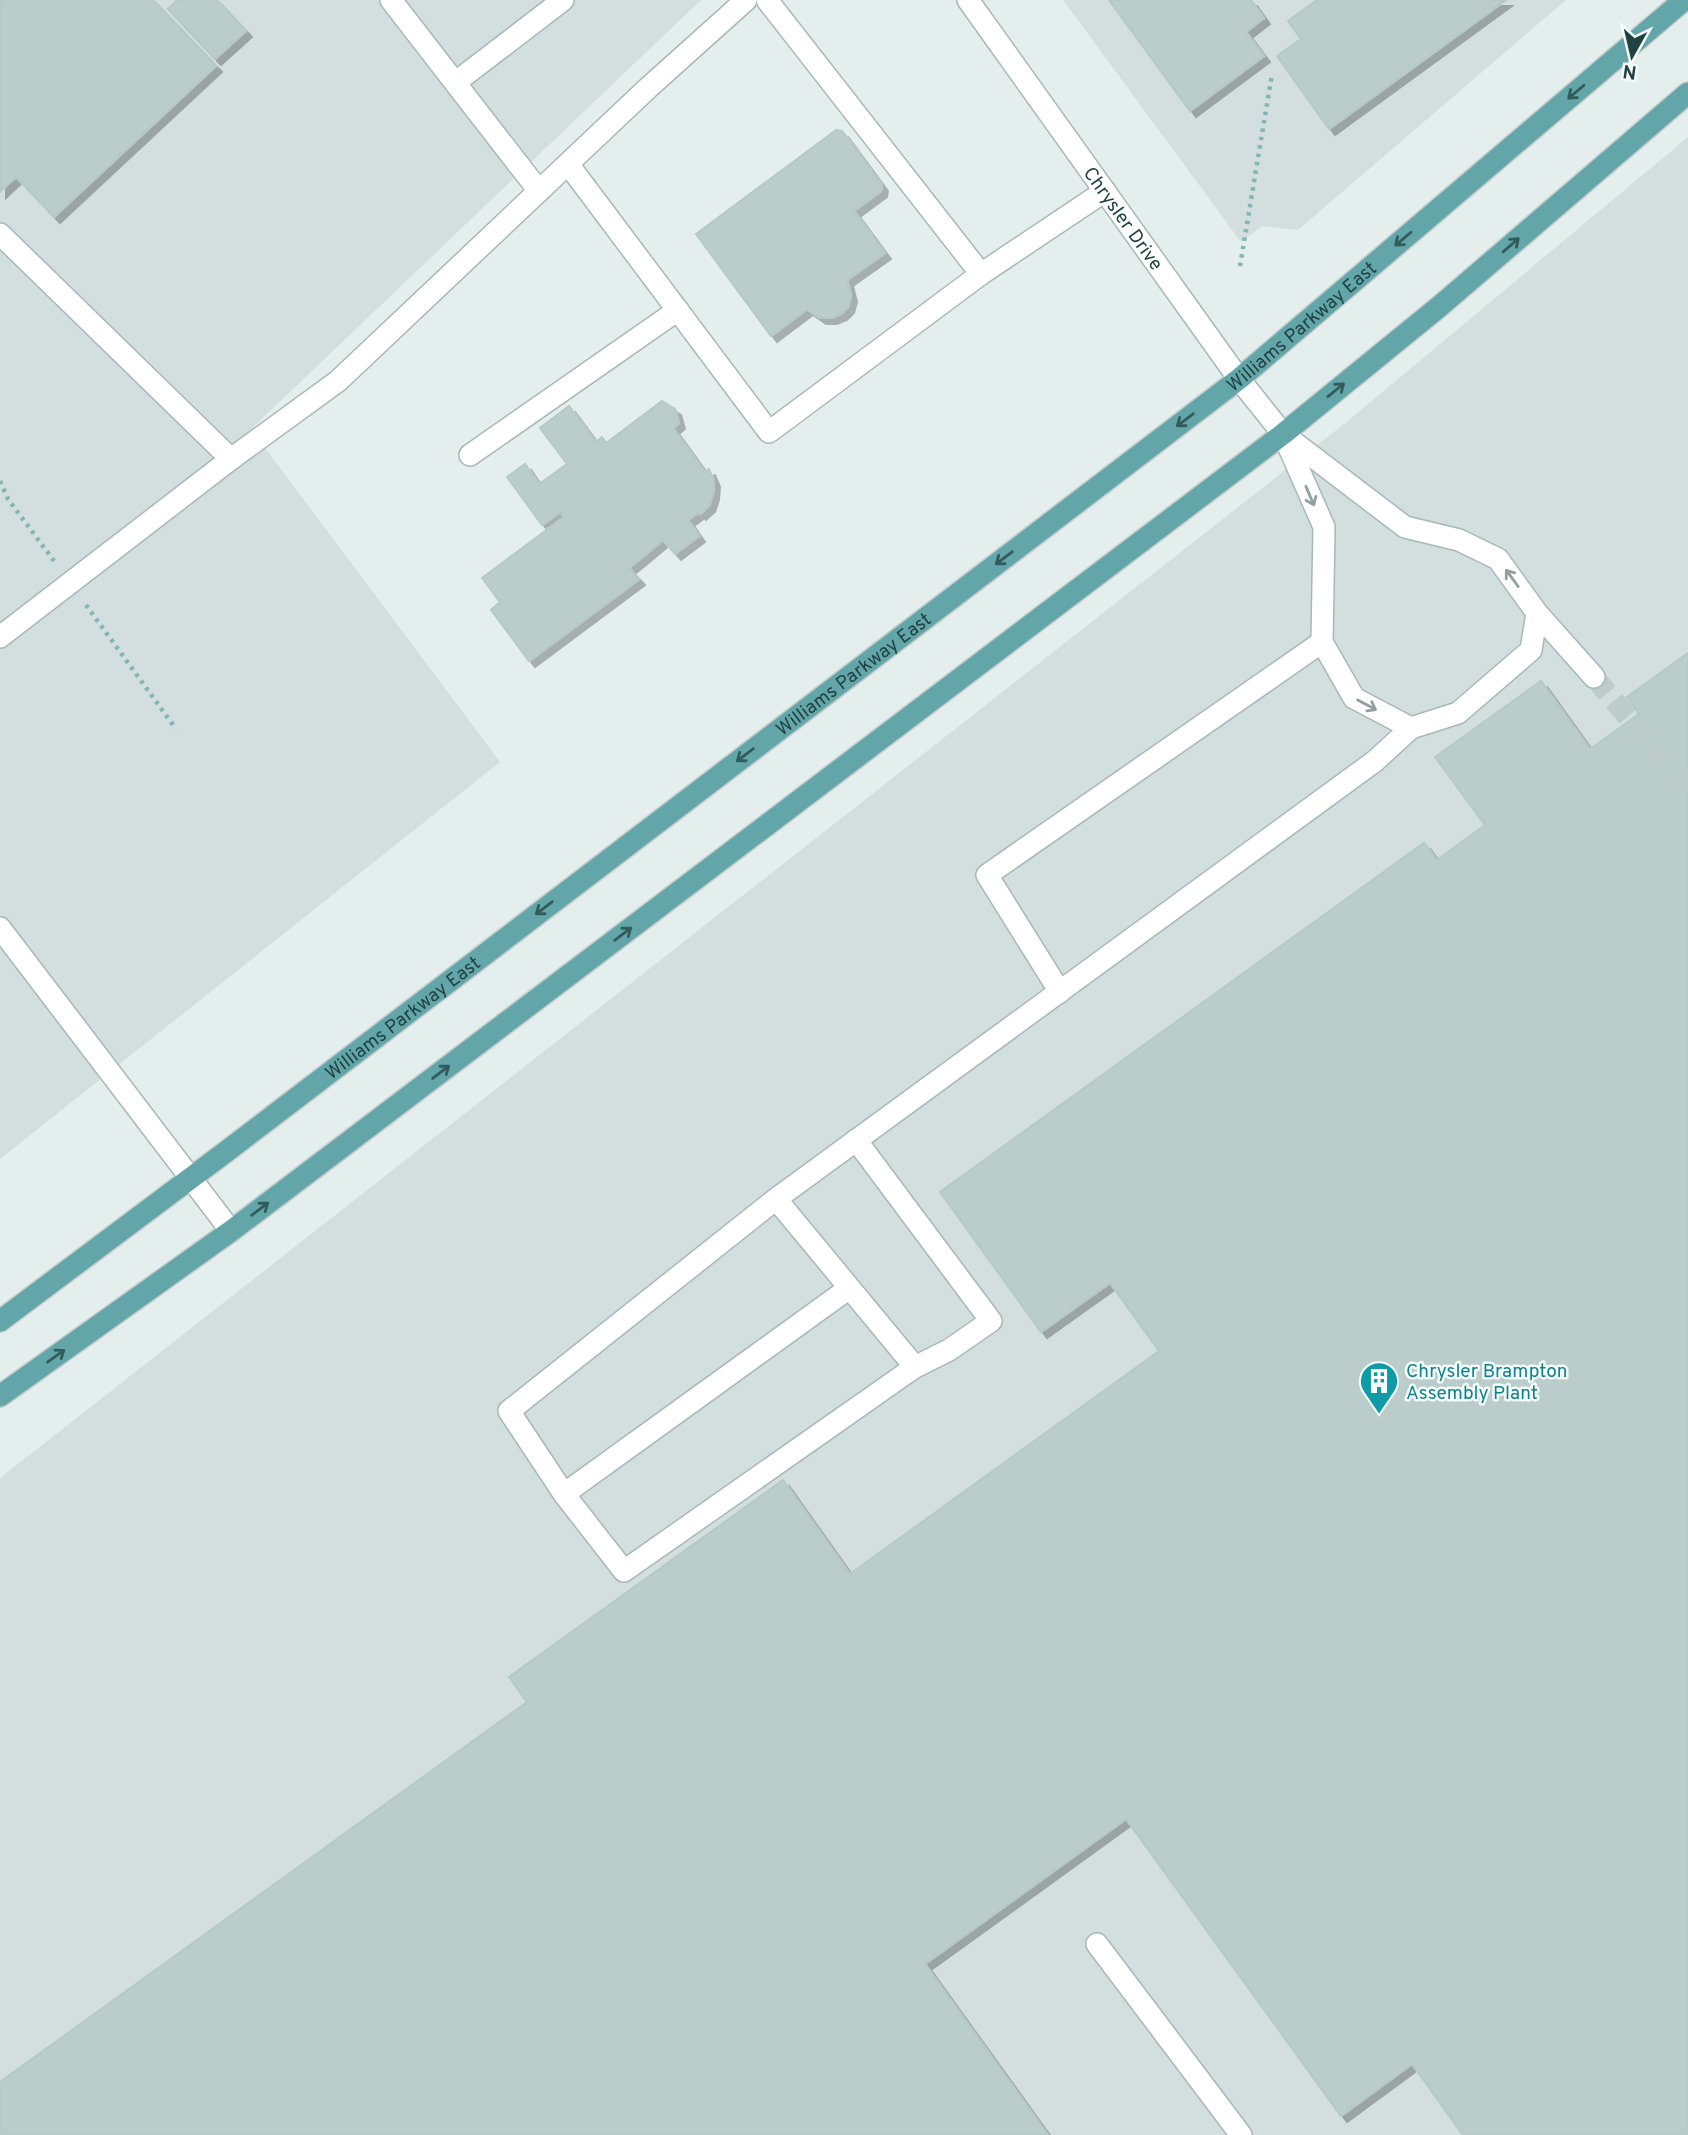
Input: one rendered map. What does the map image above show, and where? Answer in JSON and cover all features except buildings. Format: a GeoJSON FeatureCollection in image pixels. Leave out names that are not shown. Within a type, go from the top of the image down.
{"type":"FeatureCollection","features":[{"type":"Feature","properties":{"kind":"main road","name":"Williams Parkway East"},"geometry":{"type":"LineString","coordinates":[[0,1321],[1239,379],[1684,0]]}},
{"type":"Feature","properties":{"kind":"main road"},"geometry":{"type":"LineString","coordinates":[[0,1396],[231,1231],[1283,434],[1440,306],[1688,93]]}},
{"type":"Feature","properties":{"kind":"street"},"geometry":{"type":"LineString","coordinates":[[391,0],[539,191]]}},
{"type":"Feature","properties":{"kind":"street"},"geometry":{"type":"LineString","coordinates":[[456,82],[563,0]]}},
{"type":"Feature","properties":{"kind":"street"},"geometry":{"type":"LineString","coordinates":[[0,637],[231,458],[338,381],[746,0]]}},
{"type":"Feature","properties":{"kind":"street"},"geometry":{"type":"LineString","coordinates":[[767,0],[981,274]]}},
{"type":"Feature","properties":{"kind":"street","name":"Chrysler Drive"},"geometry":{"type":"LineString","coordinates":[[968,0],[1239,379],[1283,434]]}},
{"type":"Feature","properties":{"kind":"street"},"geometry":{"type":"LineString","coordinates":[[568,164],[769,432],[981,274],[1105,191]]}},
{"type":"Feature","properties":{"kind":"street"},"geometry":{"type":"LineString","coordinates":[[0,234],[231,458]]}},
{"type":"Feature","properties":{"kind":"street"},"geometry":{"type":"LineString","coordinates":[[470,455],[678,310]]}},
{"type":"Feature","properties":{"kind":"street"},"geometry":{"type":"LineString","coordinates":[[1283,434],[1405,527],[1459,540],[1498,559],[1537,613],[1594,677]]}},
{"type":"Feature","properties":{"kind":"street"},"geometry":{"type":"LineString","coordinates":[[1283,434],[1324,527],[1322,642],[1354,698],[1411,729]]}},
{"type":"Feature","properties":{"kind":"street"},"geometry":{"type":"LineString","coordinates":[[856,1140],[991,1321],[948,1350],[915,1367],[624,1571],[564,1494],[509,1411],[776,1199],[856,1140],[1060,992],[1375,761],[1411,729],[1458,713],[1531,650],[1537,613]]}},
{"type":"Feature","properties":{"kind":"street"},"geometry":{"type":"LineString","coordinates":[[1060,992],[987,875],[1322,642]]}},
{"type":"Feature","properties":{"kind":"street"},"geometry":{"type":"LineString","coordinates":[[0,928],[231,1231]]}},
{"type":"Feature","properties":{"kind":"street"},"geometry":{"type":"LineString","coordinates":[[776,1199],[915,1367]]}},
{"type":"Feature","properties":{"kind":"street"},"geometry":{"type":"LineString","coordinates":[[564,1494],[848,1289]]}},
{"type":"Feature","properties":{"kind":"street"},"geometry":{"type":"LineString","coordinates":[[1097,1944],[1241,2135]]}},
{"type":"Feature","properties":{"kind":"path"},"geometry":{"type":"LineString","coordinates":[[1240,266],[1272,74]]}},
{"type":"Feature","properties":{"kind":"shaded area"},"geometry":{"type":"Polygon","coordinates":[[[0,0],[701,0],[251,429],[500,762],[0,1159],[0,0]]]}},
{"type":"Feature","properties":{"kind":"shaded area"},"geometry":{"type":"Polygon","coordinates":[[[1063,0],[1566,0],[1298,230],[1262,226],[1241,242],[1063,0]]]}},
{"type":"Feature","properties":{"kind":"shaded area","name":"Chrysler Brampton Assembly Plant"},"geometry":{"type":"Polygon","coordinates":[[[1688,137],[1688,2135],[0,2135],[0,1478],[1344,424],[1688,137]]]}},
{"type":"Feature","properties":{"kind":"tunnel"},"geometry":{"type":"LineString","coordinates":[[1594,677],[1688,788]]}},
{"type":"Feature","properties":{"kind":"place","name":"Chrysler Brampton Assembly Plant"},"geometry":{"type":"Point","coordinates":[1379,1415]}}]}
